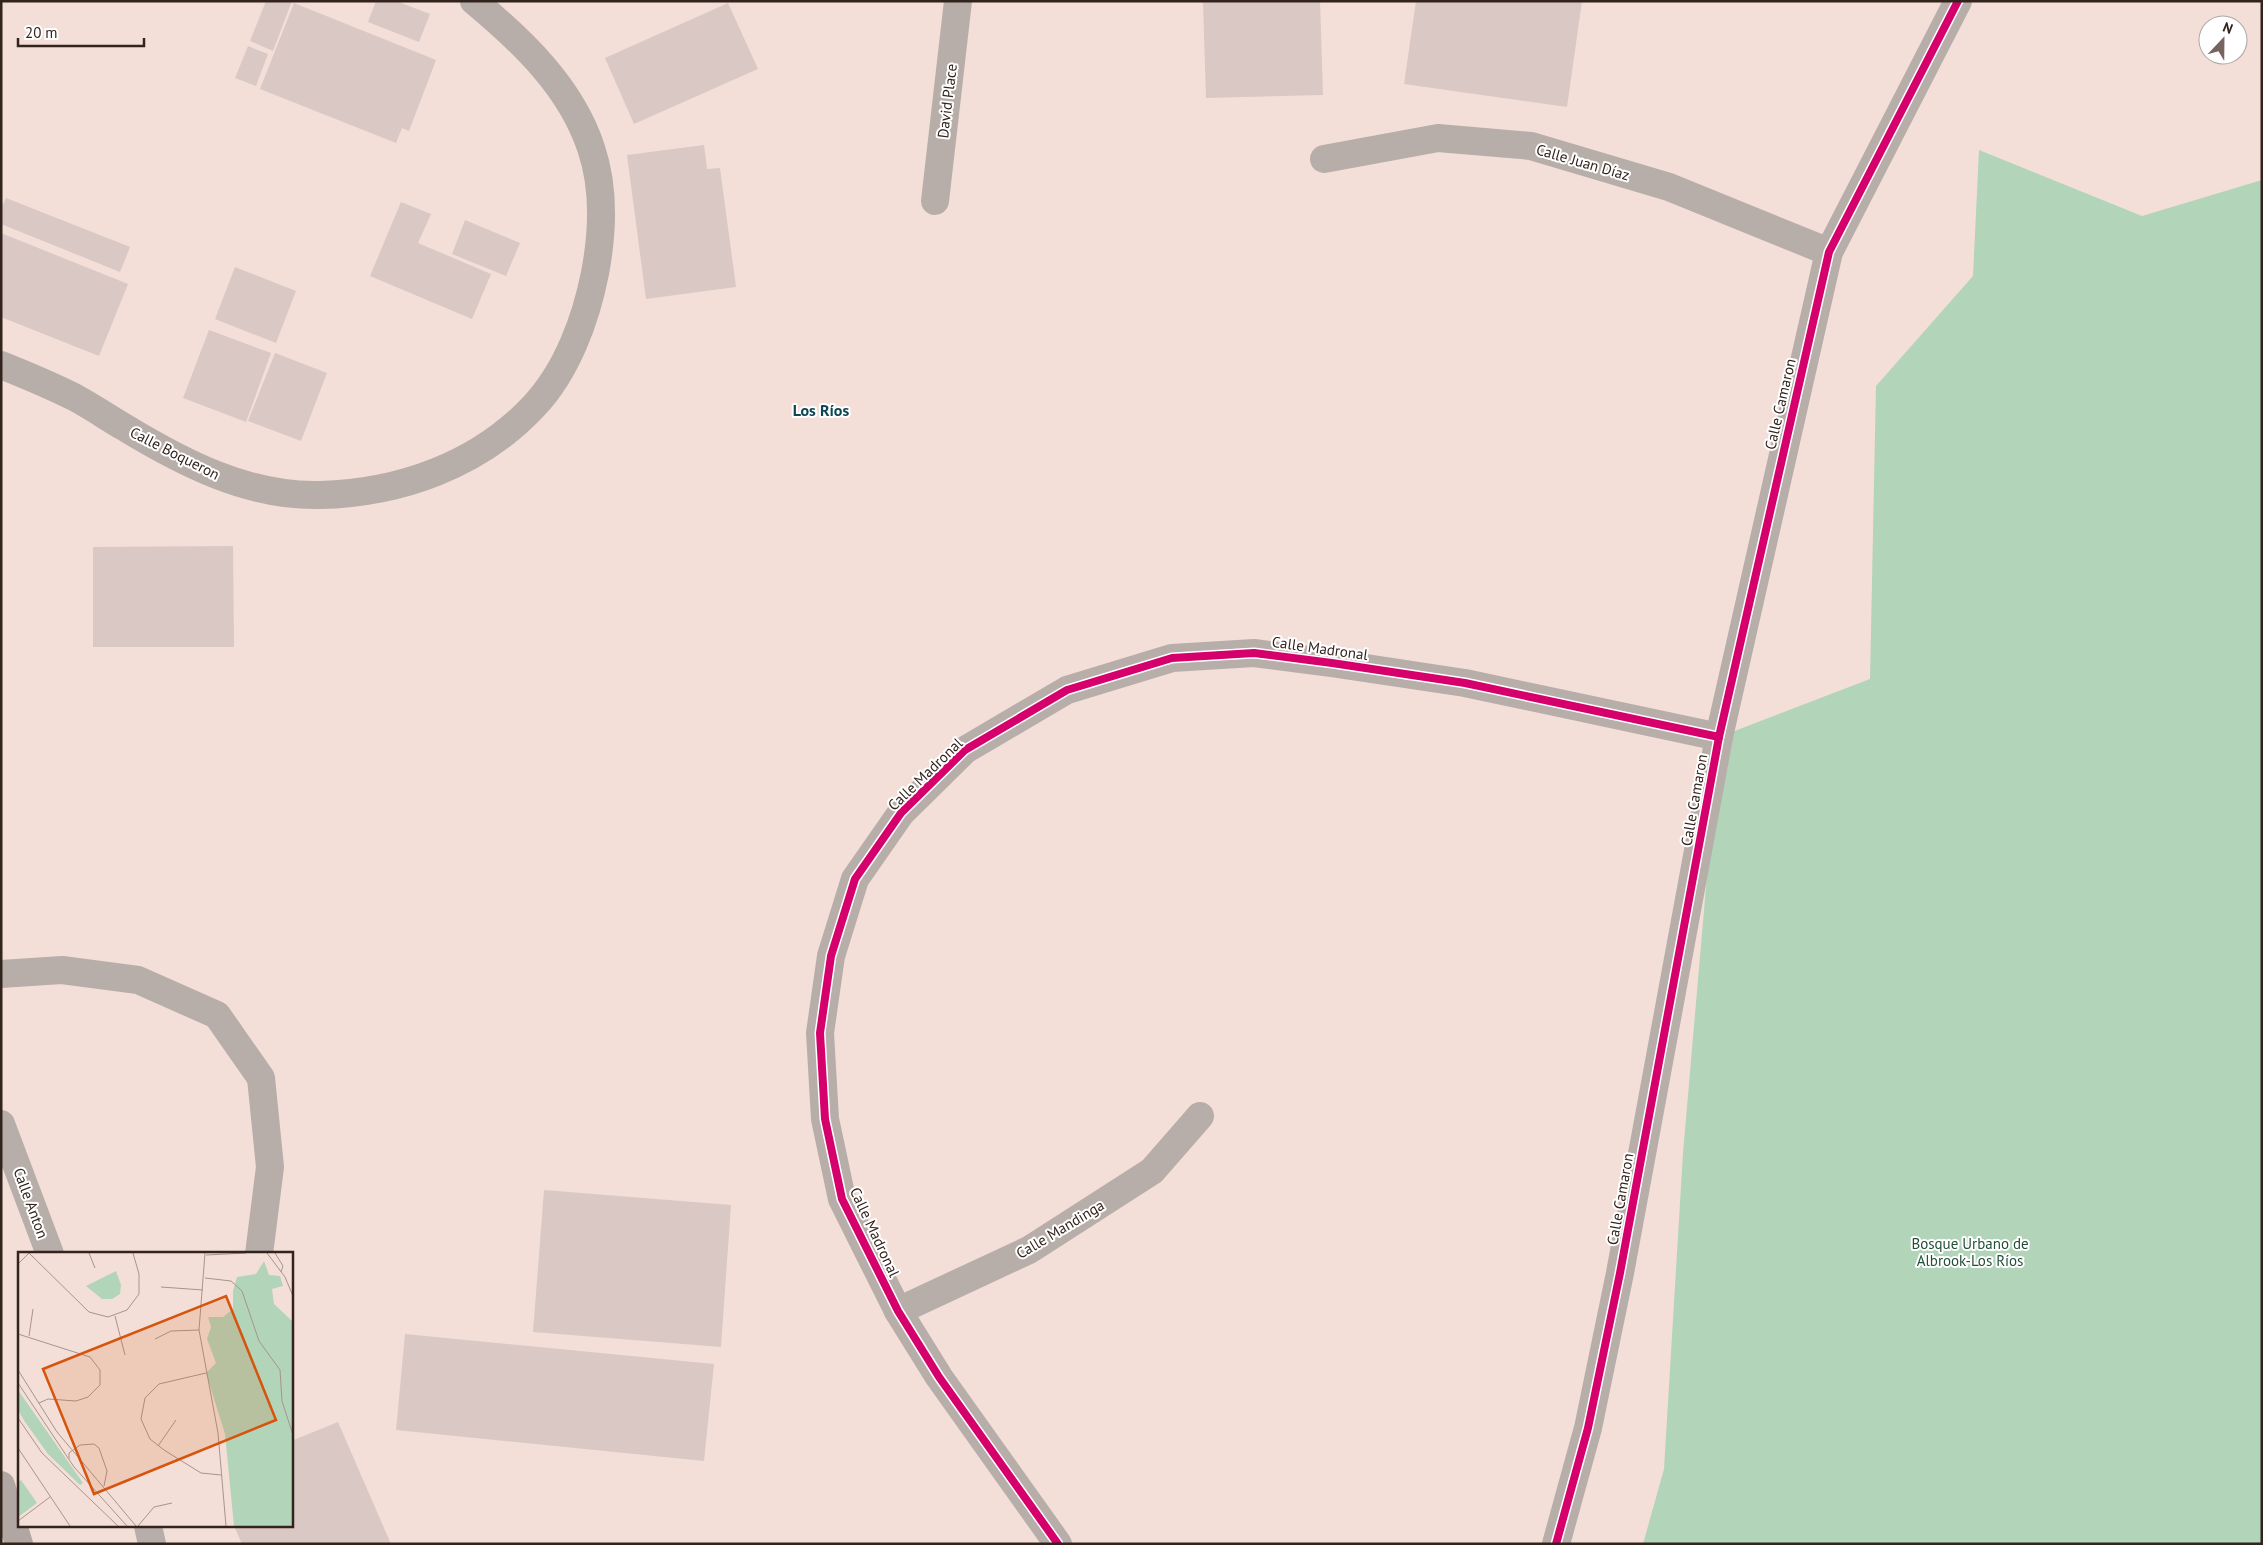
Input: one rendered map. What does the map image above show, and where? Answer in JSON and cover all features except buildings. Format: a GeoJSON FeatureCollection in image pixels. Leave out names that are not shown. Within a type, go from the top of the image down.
{"type":"FeatureCollection","features":[{"type":"Feature","properties":{"kind":"main road"},"geometry":{"type":"LineString","coordinates":[[1,1485],[19,1544]]}},
{"type":"Feature","properties":{"kind":"street","name":"Calle Boqueron"},"geometry":{"type":"LineString","coordinates":[[1,365],[75,398],[167,452],[214,475],[250,486],[285,492],[318,495],[357,492],[398,485],[437,472],[477,452],[508,430],[535,405],[557,375],[576,335],[591,293],[600,249],[603,203],[591,148],[565,95],[547,70],[474,1]]}},
{"type":"Feature","properties":{"kind":"street","name":"David Place"},"geometry":{"type":"LineString","coordinates":[[935,201],[958,1]]}},
{"type":"Feature","properties":{"kind":"street","name":"Calle Camaron"},"geometry":{"type":"LineString","coordinates":[[1556,1544],[1588,1428],[1620,1273],[1719,737],[1829,252],[1958,1]]}},
{"type":"Feature","properties":{"kind":"street","name":"Calle Juan Díaz"},"geometry":{"type":"LineString","coordinates":[[1324,159],[1438,138],[1530,146],[1669,187],[1829,252]]}},
{"type":"Feature","properties":{"kind":"street","name":"Calle Madronal"},"geometry":{"type":"LineString","coordinates":[[1058,1544],[939,1377],[898,1311],[842,1199],[825,1120],[820,1033],[831,956],[855,878],[901,812],[965,750],[1067,690],[1172,658],[1254,653],[1465,683],[1719,737]]}},
{"type":"Feature","properties":{"kind":"street"},"geometry":{"type":"LineString","coordinates":[[1,974],[62,970],[138,980],[217,1015],[261,1078],[270,1167],[258,1252]]}},
{"type":"Feature","properties":{"kind":"street","name":"Calle Mandinga"},"geometry":{"type":"LineString","coordinates":[[898,1311],[1029,1250],[1152,1172],[1200,1116]]}},
{"type":"Feature","properties":{"kind":"street","name":"Calle Anton"},"geometry":{"type":"LineString","coordinates":[[1,1124],[49,1252]]}},
{"type":"Feature","properties":{"kind":"street"},"geometry":{"type":"LineString","coordinates":[[148,1528],[152,1544]]}},
{"type":"Feature","properties":{"kind":"green space","name":"Bosque Urbano de Albrook-Los Ríos"},"geometry":{"type":"Polygon","coordinates":[[[1979,150],[2142,216],[2262,180],[2262,1544],[1643,1544],[1664,1469],[1683,1153],[1719,737],[1870,679],[1876,386],[1973,276],[1979,150]]]}},
{"type":"Feature","properties":{"kind":"cycle path"},"geometry":{"type":"LineString","coordinates":[[1556,1544],[1588,1428],[1620,1273],[1719,737],[1829,252],[1958,1]]}},
{"type":"Feature","properties":{"kind":"cycle path"},"geometry":{"type":"LineString","coordinates":[[1058,1544],[939,1377],[898,1311],[842,1199],[825,1119],[820,1033],[831,956],[855,879],[901,813],[965,750],[1067,690],[1172,658],[1254,653],[1332,663],[1465,683],[1719,737]]}},
{"type":"Feature","properties":{"kind":"district","name":"Los Ríos"},"geometry":{"type":"Point","coordinates":[821,410]}}]}
